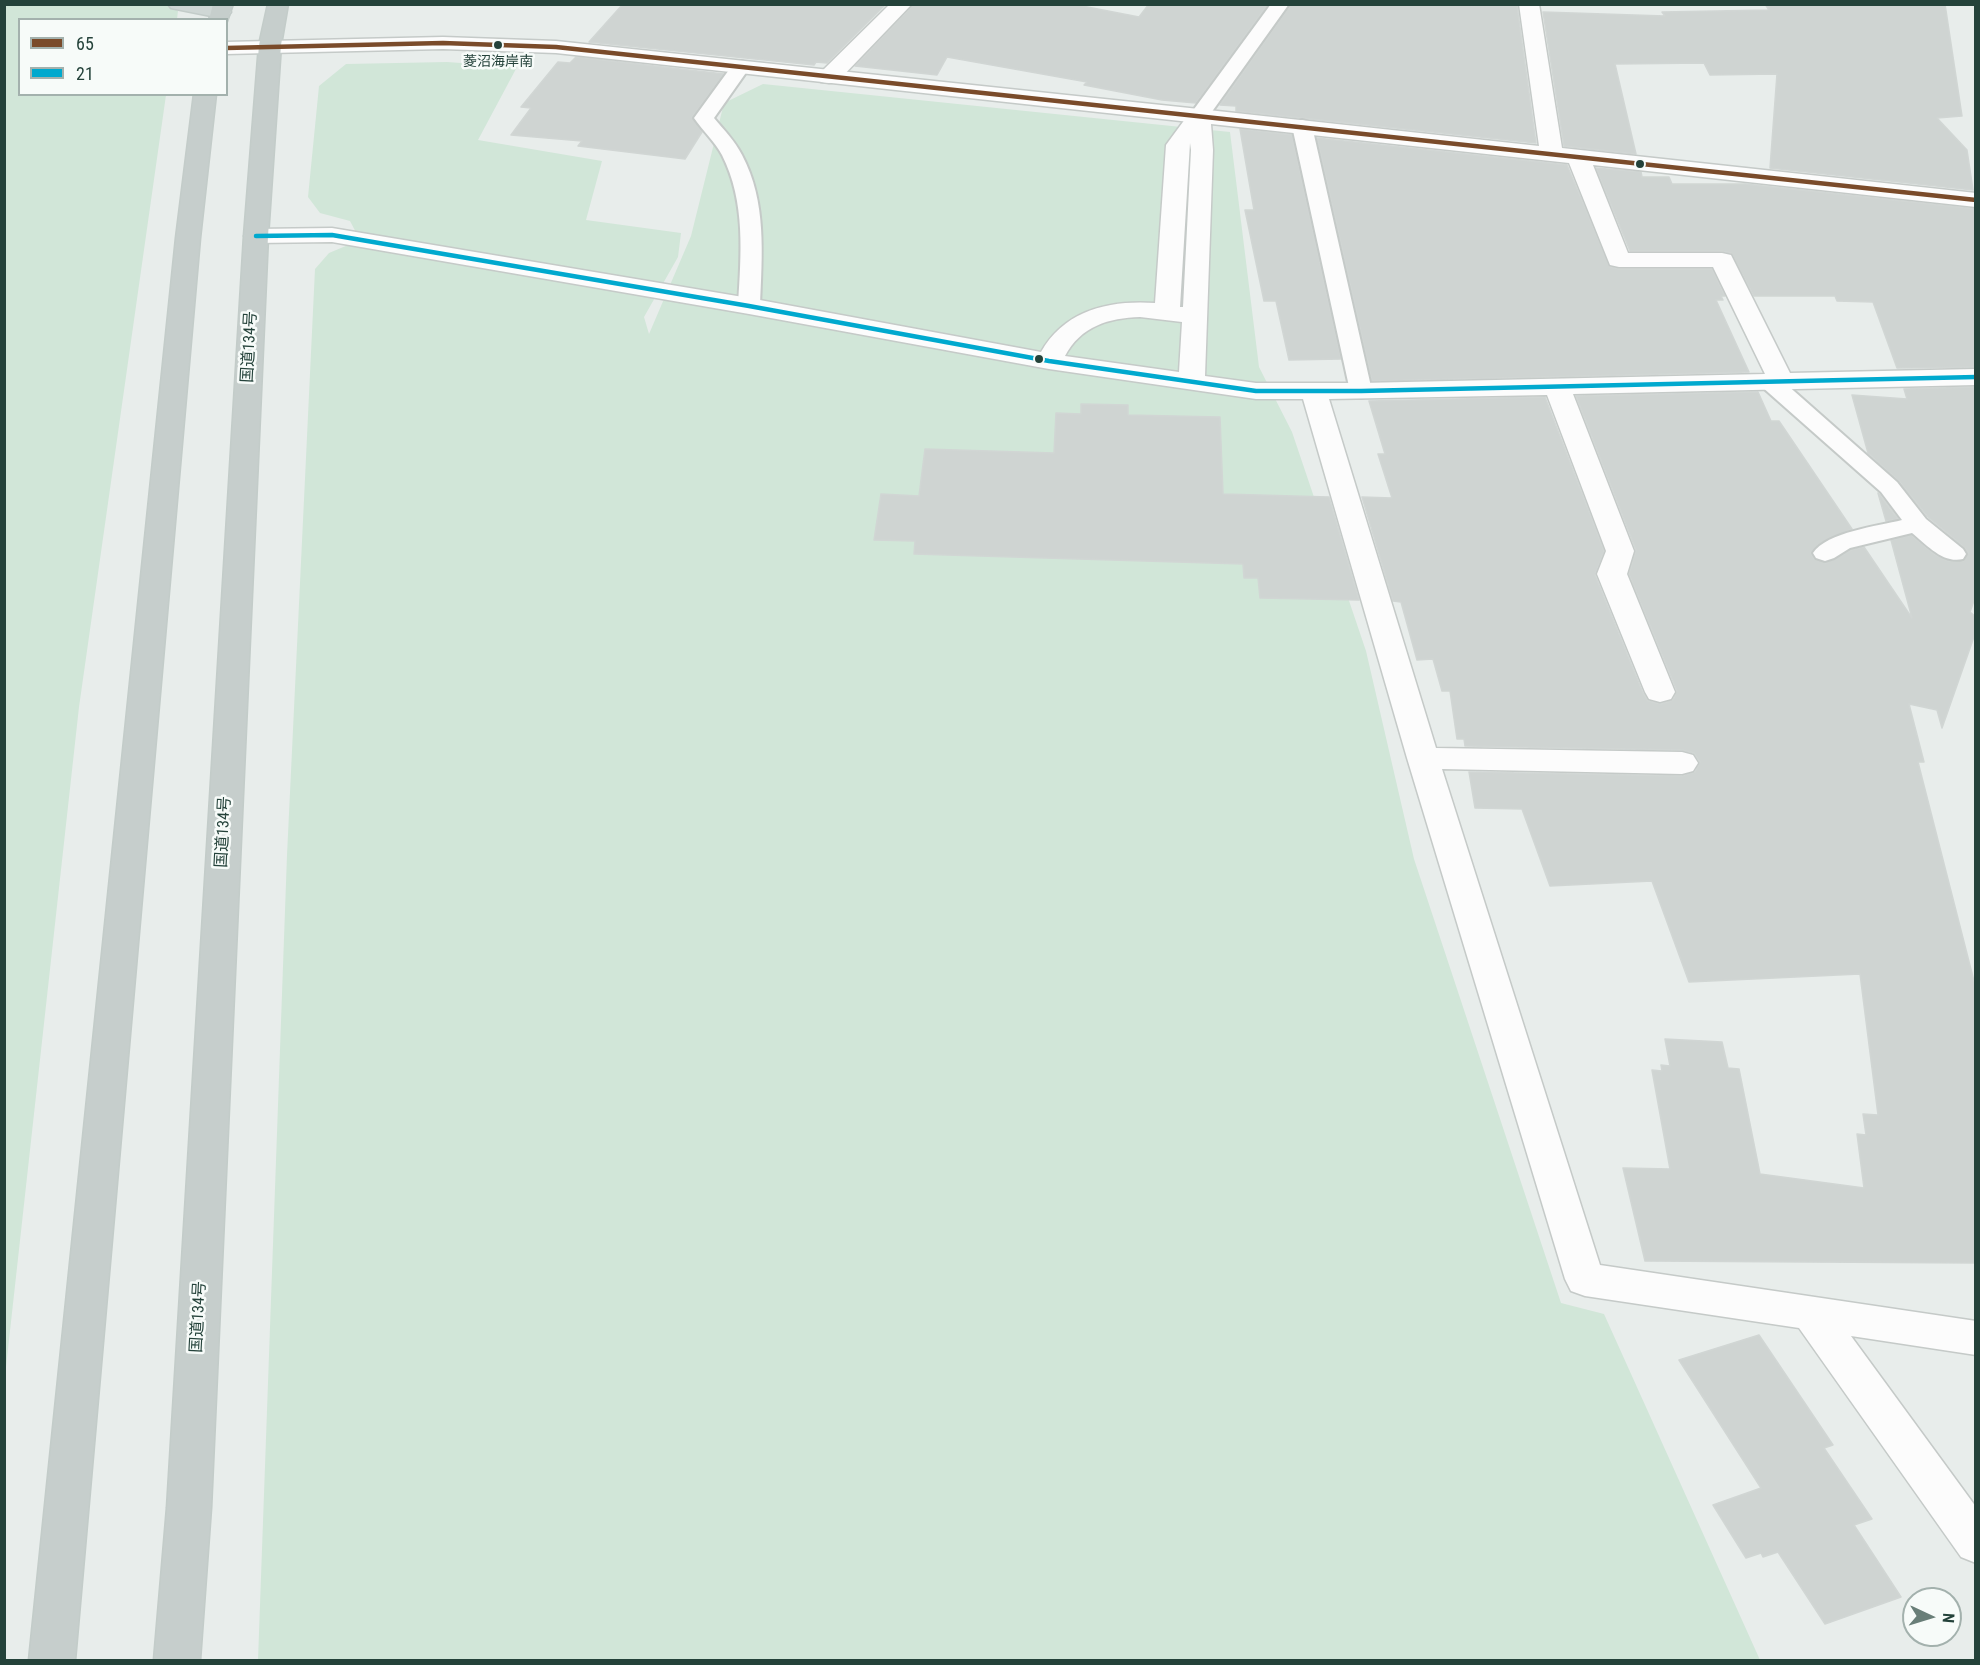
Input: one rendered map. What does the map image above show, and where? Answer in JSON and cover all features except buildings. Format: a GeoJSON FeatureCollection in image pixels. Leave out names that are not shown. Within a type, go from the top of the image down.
{"type":"FeatureCollection","features":[{"type":"Feature","properties":{"kind":"highway","name":"国道134号"},"geometry":{"type":"LineString","coordinates":[[177,1660],[189,1508],[256,236],[270,45],[278,4]]}},
{"type":"Feature","properties":{"kind":"highway"},"geometry":{"type":"LineString","coordinates":[[51,1660],[65,1540],[188,238],[205,96]]}},
{"type":"Feature","properties":{"kind":"main road"},"geometry":{"type":"LineString","coordinates":[[178,4],[221,12]]}},
{"type":"Feature","properties":{"kind":"street"},"geometry":{"type":"LineString","coordinates":[[829,76],[902,4]]}},
{"type":"Feature","properties":{"kind":"street"},"geometry":{"type":"LineString","coordinates":[[1529,4],[1551,153]]}},
{"type":"Feature","properties":{"kind":"street"},"geometry":{"type":"LineString","coordinates":[[228,48],[270,45],[509,44],[1302,126],[1976,201]]}},
{"type":"Feature","properties":{"kind":"street"},"geometry":{"type":"LineString","coordinates":[[1167,310],[1177,145],[1199,116]]}},
{"type":"Feature","properties":{"kind":"street"},"geometry":{"type":"LineString","coordinates":[[1192,383],[1202,150],[1199,116]]}},
{"type":"Feature","properties":{"kind":"street"},"geometry":{"type":"LineString","coordinates":[[1578,156],[1619,260],[1722,260],[1775,381]]}},
{"type":"Feature","properties":{"kind":"street"},"geometry":{"type":"LineString","coordinates":[[256,236],[332,235],[749,306],[1049,361],[1256,391],[1314,392],[1976,377]]}},
{"type":"Feature","properties":{"kind":"street"},"geometry":{"type":"LineString","coordinates":[[1049,361],[1065,335],[1084,320],[1113,312],[1139,309],[1167,310],[1195,318]]}},
{"type":"Feature","properties":{"kind":"street"},"geometry":{"type":"LineString","coordinates":[[1557,387],[1620,551],[1612,574],[1660,692]]}},
{"type":"Feature","properties":{"kind":"street"},"geometry":{"type":"LineString","coordinates":[[1314,392],[1423,758],[1585,1279],[1976,1338]]}},
{"type":"Feature","properties":{"kind":"street"},"geometry":{"type":"LineString","coordinates":[[1423,758],[1682,763]]}},
{"type":"Feature","properties":{"kind":"street"},"geometry":{"type":"LineString","coordinates":[[1810,1312],[1976,1543]]}},
{"type":"Feature","properties":{"kind":"lane"},"geometry":{"type":"LineString","coordinates":[[1199,116],[1280,4]]}},
{"type":"Feature","properties":{"kind":"lane"},"geometry":{"type":"LineString","coordinates":[[741,67],[704,118],[731,153],[745,183],[753,225],[749,306]]}},
{"type":"Feature","properties":{"kind":"lane"},"geometry":{"type":"LineString","coordinates":[[1302,126],[1361,391]]}},
{"type":"Feature","properties":{"kind":"lane"},"geometry":{"type":"LineString","coordinates":[[1775,381],[1889,488],[1917,524],[1954,554]]}},
{"type":"Feature","properties":{"kind":"lane"},"geometry":{"type":"LineString","coordinates":[[1825,553],[1841,543],[1917,524]]}},
{"type":"Feature","properties":{"kind":"green space"},"geometry":{"type":"Polygon","coordinates":[[[5,5],[169,5],[178,11],[177,18],[18,18],[18,96],[166,96],[79,707],[5,1376],[5,5]]]}},
{"type":"Feature","properties":{"kind":"green space"},"geometry":{"type":"Polygon","coordinates":[[[447,62],[517,67],[478,140],[602,161],[586,220],[681,233],[678,257],[644,317],[649,334],[691,236],[724,103],[763,84],[1230,132],[1259,367],[1292,432],[1366,651],[1414,859],[1561,1303],[1604,1314],[1760,1660],[258,1660],[287,855],[315,269],[329,253],[360,240],[350,221],[320,213],[308,197],[319,86],[346,64],[447,62]]]}},
{"type":"Feature","properties":{"kind":"transit line","name":"65"},"geometry":{"type":"LineString","coordinates":[[228,48],[443,43],[556,47],[1976,200]]}},
{"type":"Feature","properties":{"kind":"transit line","name":"21"},"geometry":{"type":"LineString","coordinates":[[256,236],[332,235],[749,306],[1049,361],[1256,391],[1361,391],[1976,377]]}},
{"type":"Feature","properties":{"kind":"place","name":"菱沼海岸南"},"geometry":{"type":"Point","coordinates":[498,45]}}]}
